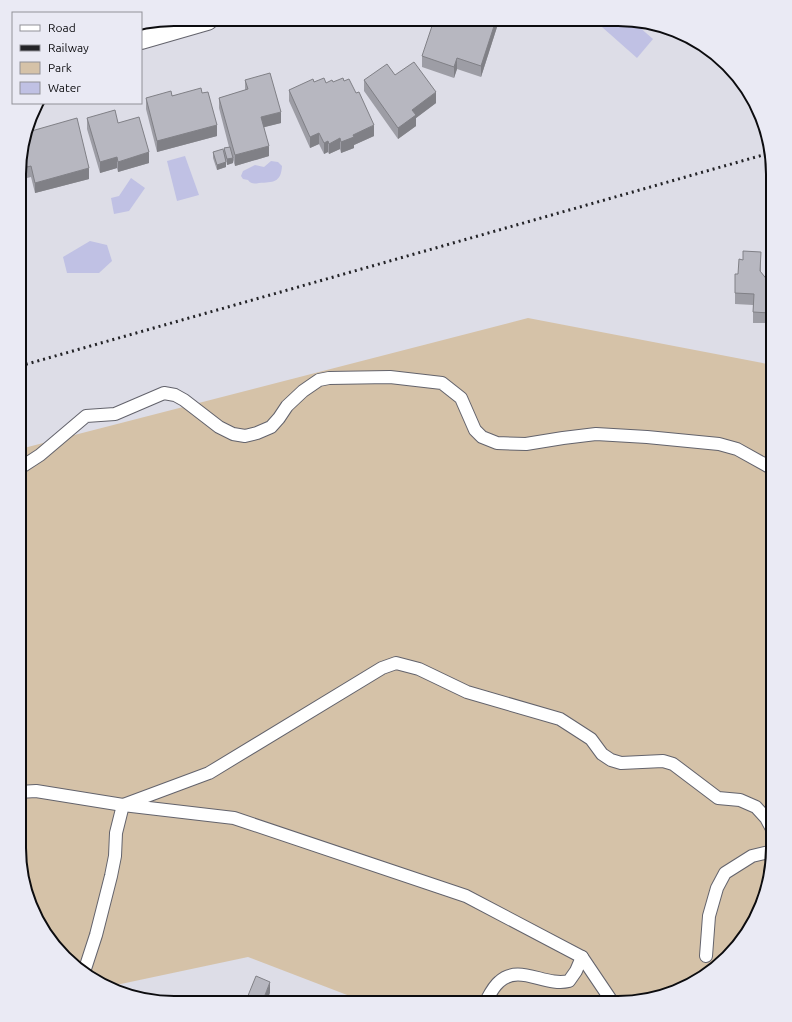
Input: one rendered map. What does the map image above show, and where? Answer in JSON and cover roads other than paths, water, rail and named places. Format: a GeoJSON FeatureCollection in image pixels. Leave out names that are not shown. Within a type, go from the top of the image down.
{"type":"FeatureCollection","features":[{"type":"Feature","properties":{"kind":"street"},"geometry":{"type":"LineString","coordinates":[[142,38],[183,26]]}},
{"type":"Feature","properties":{"kind":"lane"},"geometry":{"type":"LineString","coordinates":[[26,464],[40,456],[86,416],[115,414],[164,393],[175,395],[184,400],[219,427],[234,434],[245,436],[258,433],[271,427],[287,406],[303,391],[319,380],[329,378],[390,377],[442,383],[461,398],[475,430],[482,437],[497,443],[526,444],[596,434],[647,437],[719,444],[737,449],[766,465]]}},
{"type":"Feature","properties":{"kind":"lane"},"geometry":{"type":"LineString","coordinates":[[123,804],[209,773],[398,658],[467,692],[560,719],[591,739],[602,754],[611,760],[621,763],[663,761],[673,764],[718,798],[740,800],[756,807],[766,818]]}},
{"type":"Feature","properties":{"kind":"lane"},"geometry":{"type":"LineString","coordinates":[[26,792],[36,791],[234,818],[466,896],[582,957],[607,996]]}},
{"type":"Feature","properties":{"kind":"lane"},"geometry":{"type":"LineString","coordinates":[[86,966],[96,935],[111,876],[115,856],[116,833],[123,804]]}},
{"type":"Feature","properties":{"kind":"lane"},"geometry":{"type":"LineString","coordinates":[[706,956],[708,916],[717,888],[726,873],[752,856],[766,852]]}},
{"type":"Feature","properties":{"kind":"lane"},"geometry":{"type":"LineString","coordinates":[[489,996],[498,982],[514,974],[532,976],[545,981],[562,983],[569,981],[576,971],[582,957]]}},
{"type":"Feature","properties":{"kind":"water"},"geometry":{"type":"Polygon","coordinates":[[[628,26],[640,28],[653,39],[637,58],[602,27],[628,26]]]}},
{"type":"Feature","properties":{"kind":"water"},"geometry":{"type":"Polygon","coordinates":[[[185,156],[199,195],[177,201],[167,161],[185,156]]]}},
{"type":"Feature","properties":{"kind":"water"},"geometry":{"type":"Polygon","coordinates":[[[271,161],[278,162],[282,166],[280,176],[272,182],[256,184],[243,179],[241,176],[243,171],[255,165],[264,167],[271,161]]]}},
{"type":"Feature","properties":{"kind":"water"},"geometry":{"type":"Polygon","coordinates":[[[131,178],[145,188],[129,211],[114,214],[111,198],[119,196],[131,178]]]}},
{"type":"Feature","properties":{"kind":"water"},"geometry":{"type":"Polygon","coordinates":[[[90,241],[107,245],[112,261],[99,273],[67,273],[63,257],[90,241]]]}},
{"type":"Feature","properties":{"kind":"railway"},"geometry":{"type":"LineString","coordinates":[[26,364],[765,154]]}}]}
